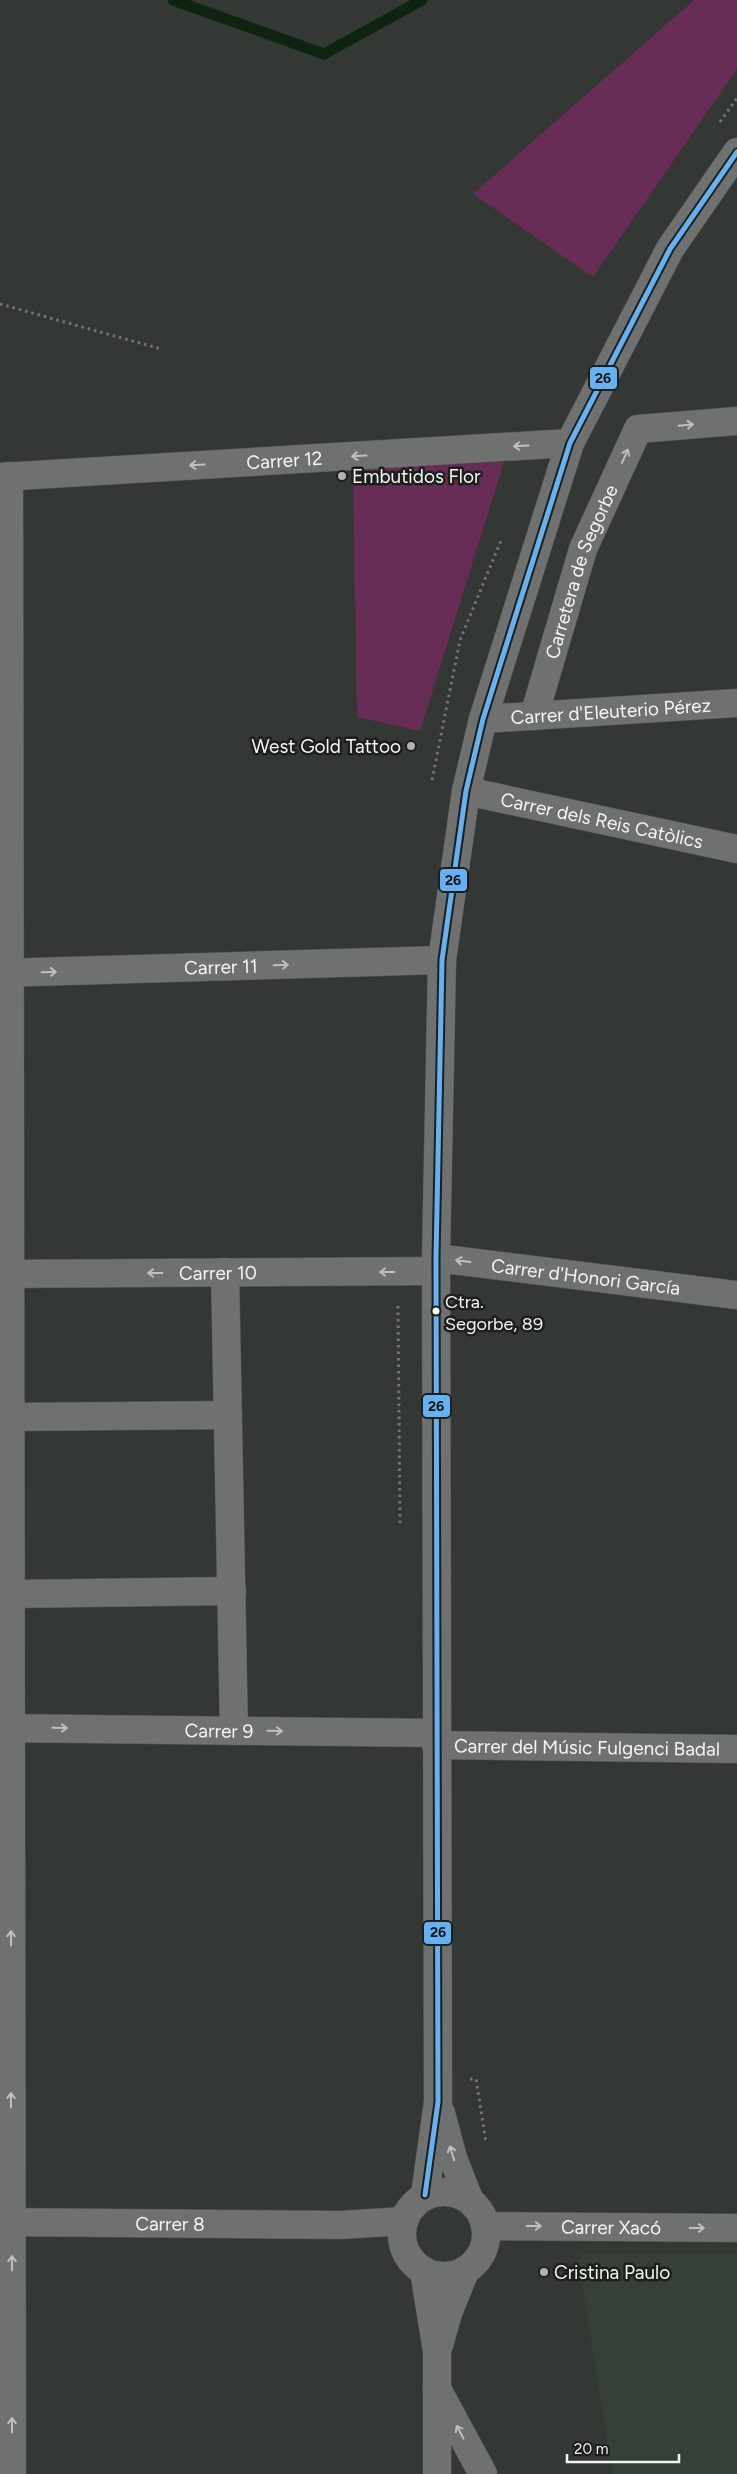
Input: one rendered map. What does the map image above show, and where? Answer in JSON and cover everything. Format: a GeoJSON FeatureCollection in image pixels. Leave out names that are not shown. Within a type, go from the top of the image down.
{"type":"FeatureCollection","features":[{"type":"Feature","properties":{"kind":"street"},"geometry":{"type":"LineString","coordinates":[[425,2196],[438,2102],[436,1265],[442,960],[466,791],[483,719],[570,443],[670,249],[737,152]]}},
{"type":"Feature","properties":{"kind":"street","name":"Carretera de Segorbe"},"geometry":{"type":"LineString","coordinates":[[534,716],[583,549],[638,429],[737,421]]}},
{"type":"Feature","properties":{"kind":"street","name":"Carrer 12"},"geometry":{"type":"LineString","coordinates":[[4,476],[570,443]]}},
{"type":"Feature","properties":{"kind":"street"},"geometry":{"type":"LineString","coordinates":[[4,476],[5,1274],[10,1417],[11,1594],[5,1728],[6,2222],[12,2474]]}},
{"type":"Feature","properties":{"kind":"street","name":"Carrer d'Eleuterio Pérez"},"geometry":{"type":"LineString","coordinates":[[483,719],[737,703]]}},
{"type":"Feature","properties":{"kind":"street","name":"Carrer dels Reis Catòlics"},"geometry":{"type":"LineString","coordinates":[[466,791],[737,849]]}},
{"type":"Feature","properties":{"kind":"street","name":"Carrer 11"},"geometry":{"type":"LineString","coordinates":[[5,973],[442,960]]}},
{"type":"Feature","properties":{"kind":"street","name":"Carrer 10"},"geometry":{"type":"LineString","coordinates":[[5,1274],[224,1272],[436,1265]]}},
{"type":"Feature","properties":{"kind":"street","name":"Carrer d'Honori García"},"geometry":{"type":"LineString","coordinates":[[436,1265],[737,1295]]}},
{"type":"Feature","properties":{"kind":"street"},"geometry":{"type":"LineString","coordinates":[[224,1272],[234,1730]]}},
{"type":"Feature","properties":{"kind":"street"},"geometry":{"type":"LineString","coordinates":[[10,1417],[228,1415]]}},
{"type":"Feature","properties":{"kind":"street"},"geometry":{"type":"LineString","coordinates":[[11,1594],[232,1591]]}},
{"type":"Feature","properties":{"kind":"street","name":"Carrer 9"},"geometry":{"type":"LineString","coordinates":[[5,1728],[234,1730],[437,1739]]}},
{"type":"Feature","properties":{"kind":"street","name":"Carrer del Músic Fulgenci Badal"},"geometry":{"type":"LineString","coordinates":[[437,1739],[737,1749]]}},
{"type":"Feature","properties":{"kind":"street"},"geometry":{"type":"LineString","coordinates":[[438,2102],[453,2158],[469,2199]]}},
{"type":"Feature","properties":{"kind":"street"},"geometry":{"type":"LineString","coordinates":[[440,2191],[455,2192],[469,2199],[478,2208],[485,2226],[486,2242],[481,2254],[474,2264],[465,2271],[444,2276],[424,2271],[411,2259],[403,2232],[412,2206],[425,2196],[440,2191]]}},
{"type":"Feature","properties":{"kind":"street","name":"Carrer 8"},"geometry":{"type":"LineString","coordinates":[[6,2222],[341,2225],[403,2232]]}},
{"type":"Feature","properties":{"kind":"street","name":"Carrer Xacó"},"geometry":{"type":"LineString","coordinates":[[485,2226],[737,2228]]}},
{"type":"Feature","properties":{"kind":"street"},"geometry":{"type":"LineString","coordinates":[[424,2271],[437,2351],[438,2474]]}},
{"type":"Feature","properties":{"kind":"street"},"geometry":{"type":"LineString","coordinates":[[437,2351],[448,2313],[465,2271]]}},
{"type":"Feature","properties":{"kind":"street"},"geometry":{"type":"LineString","coordinates":[[437,2390],[483,2474]]}},
{"type":"Feature","properties":{"kind":"path"},"geometry":{"type":"LineString","coordinates":[[0,304],[160,349]]}},
{"type":"Feature","properties":{"kind":"shaded area"},"geometry":{"type":"Polygon","coordinates":[[[694,0],[737,0],[737,69],[593,277],[473,194],[694,0]]]}},
{"type":"Feature","properties":{"kind":"shaded area"},"geometry":{"type":"Polygon","coordinates":[[[504,462],[420,731],[357,717],[353,468],[504,462]]]}},
{"type":"Feature","properties":{"kind":"shaded area"},"geometry":{"type":"Polygon","coordinates":[[[577,2253],[737,2254],[737,2474],[613,2474],[577,2253]]]}},
{"type":"Feature","properties":{"kind":"waterway"},"geometry":{"type":"LineString","coordinates":[[173,0],[324,54],[422,0]]}},
{"type":"Feature","properties":{"kind":"transit line","name":"26"},"geometry":{"type":"LineString","coordinates":[[425,2195],[438,2102],[436,1258],[442,960],[466,791],[483,719],[570,443],[670,249],[737,152]]}},
{"type":"Feature","properties":{"kind":"place","name":"Embutidos Flor"},"geometry":{"type":"Point","coordinates":[342,476]}},
{"type":"Feature","properties":{"kind":"place","name":"West Gold Tattoo"},"geometry":{"type":"Point","coordinates":[411,746]}},
{"type":"Feature","properties":{"kind":"place","name":"Ctra. Segorbe, 89"},"geometry":{"type":"Point","coordinates":[436,1311]}},
{"type":"Feature","properties":{"kind":"place","name":"Cristina Paulo"},"geometry":{"type":"Point","coordinates":[544,2272]}}]}
